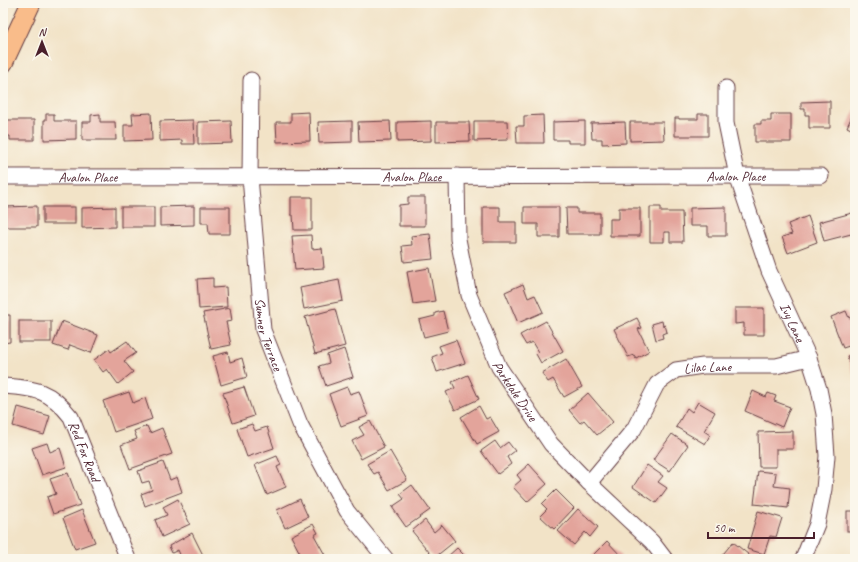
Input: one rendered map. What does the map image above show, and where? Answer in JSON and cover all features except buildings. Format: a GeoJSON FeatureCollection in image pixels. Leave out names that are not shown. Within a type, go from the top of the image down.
{"type":"FeatureCollection","features":[{"type":"Feature","properties":{"kind":"main road"},"geometry":{"type":"LineString","coordinates":[[3,64],[31,3]]}},
{"type":"Feature","properties":{"kind":"street","name":"Sumner Terrace"},"geometry":{"type":"LineString","coordinates":[[251,80],[250,177],[263,330],[300,424],[347,511],[386,559]]}},
{"type":"Feature","properties":{"kind":"street","name":"Ivy Lane"},"geometry":{"type":"LineString","coordinates":[[726,88],[726,123],[737,176],[769,271],[809,358],[819,389],[824,414],[827,456],[824,489],[817,524],[803,559]]}},
{"type":"Feature","properties":{"kind":"street","name":"Parkdale Drive"},"geometry":{"type":"LineString","coordinates":[[457,176],[458,239],[469,295],[499,368],[551,444],[589,483],[652,542],[665,559]]}},
{"type":"Feature","properties":{"kind":"street","name":"Avalon Place"},"geometry":{"type":"LineString","coordinates":[[3,177],[821,176]]}},
{"type":"Feature","properties":{"kind":"street","name":"Lilac Lane"},"geometry":{"type":"LineString","coordinates":[[589,483],[634,429],[657,384],[676,370],[703,366],[776,366],[809,358]]}},
{"type":"Feature","properties":{"kind":"street","name":"Red Fox Road"},"geometry":{"type":"LineString","coordinates":[[3,386],[29,388],[48,395],[62,405],[71,417],[128,559]]}}]}
